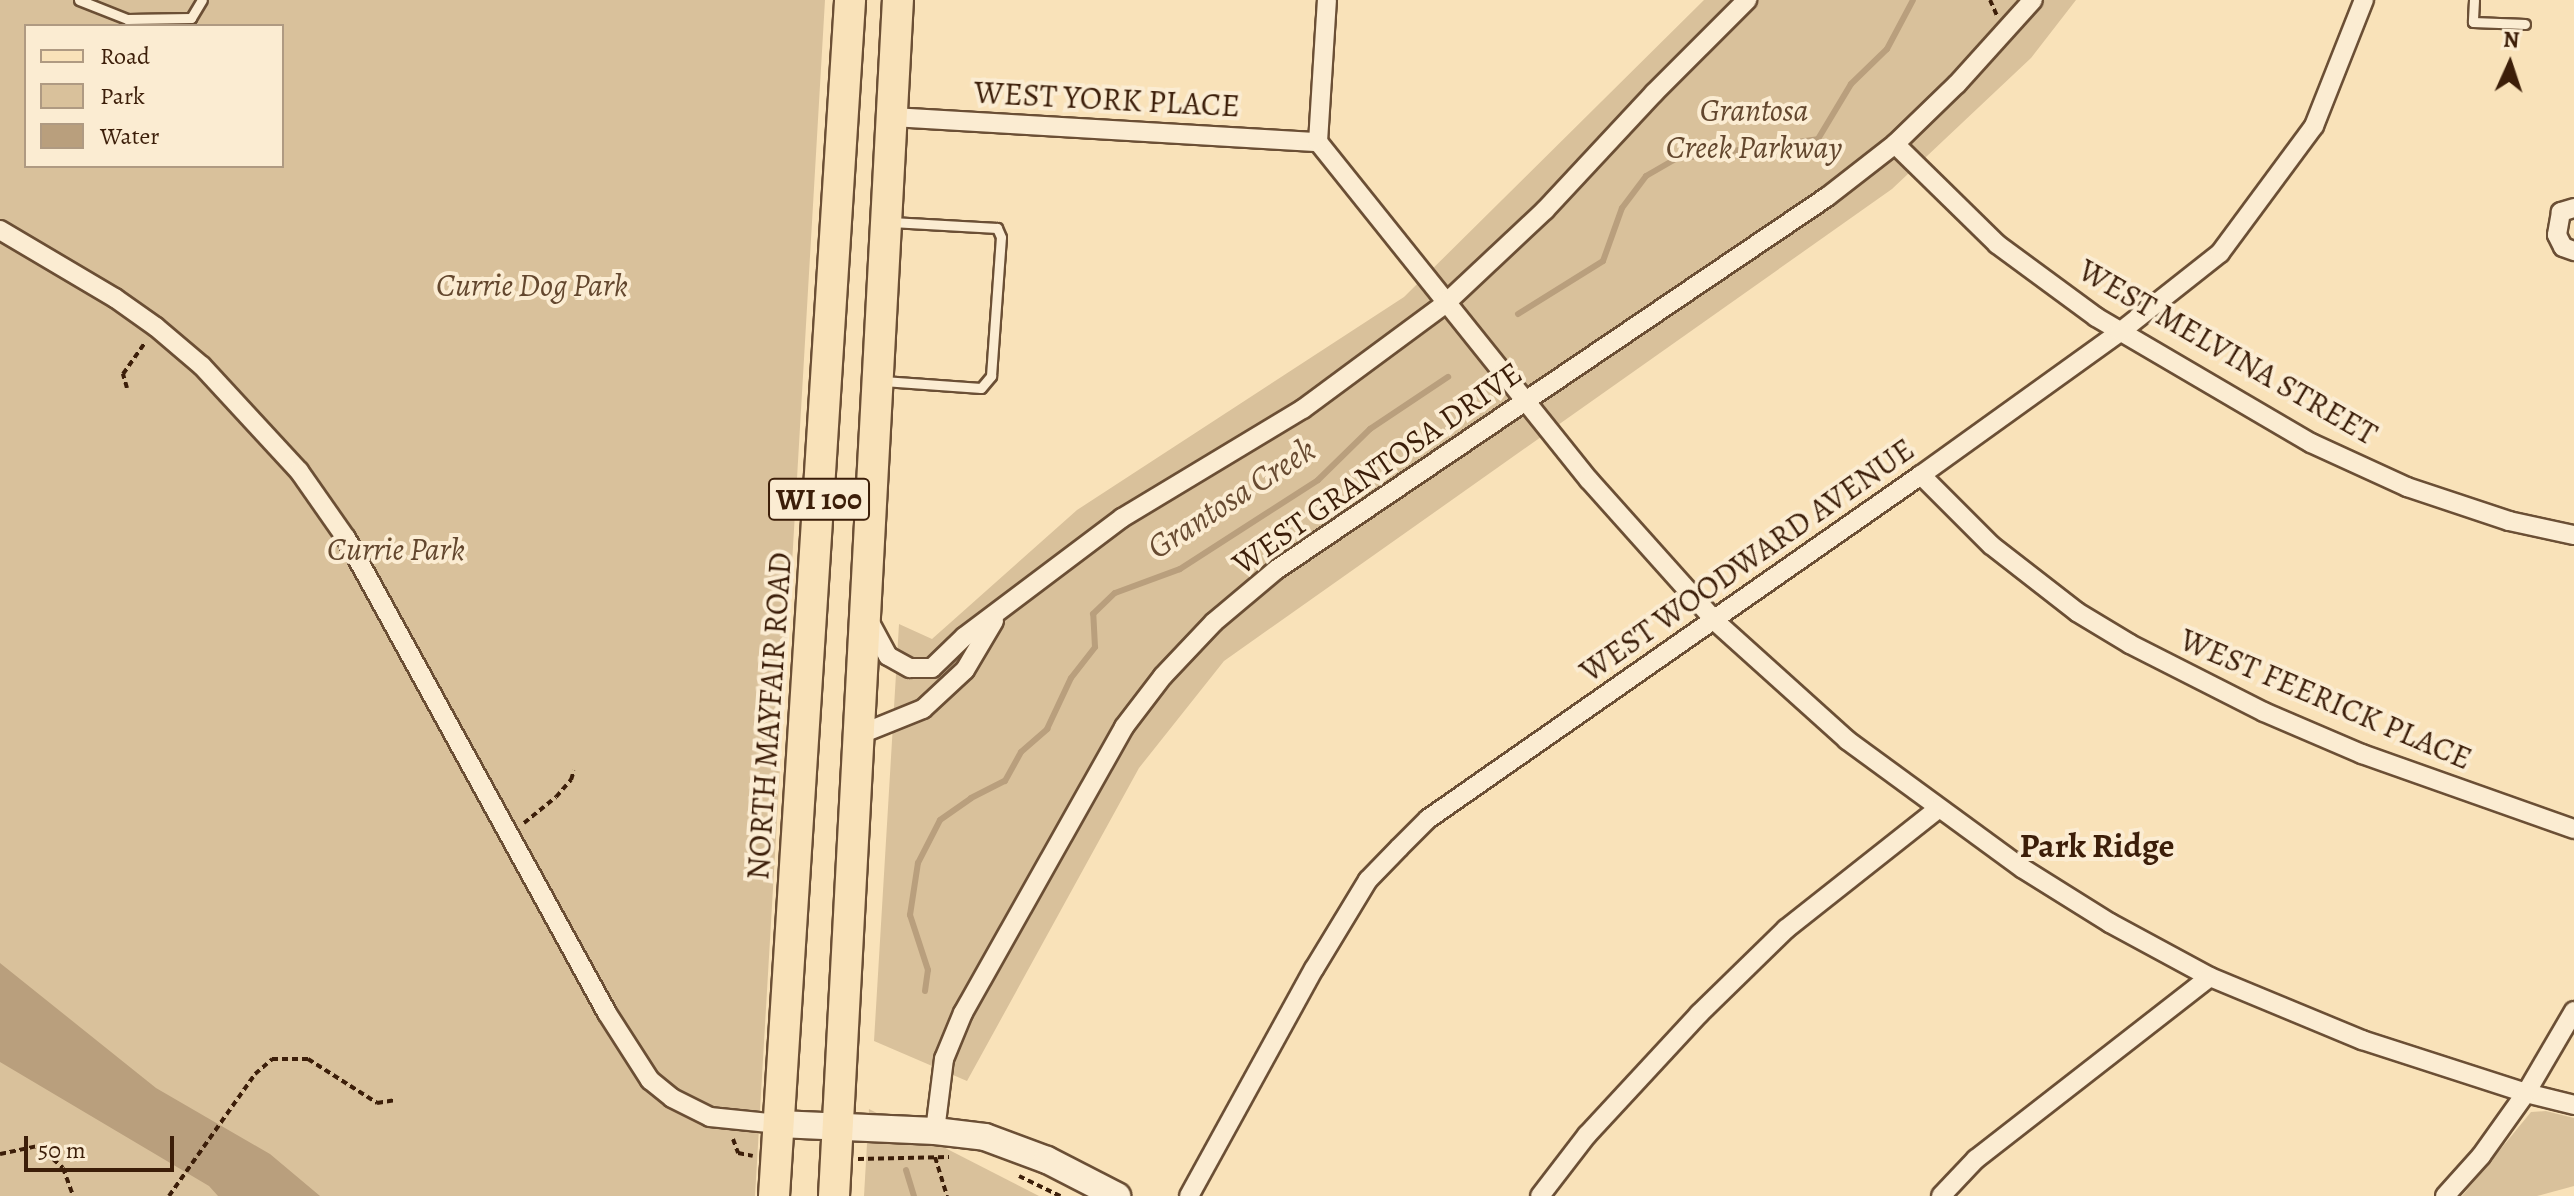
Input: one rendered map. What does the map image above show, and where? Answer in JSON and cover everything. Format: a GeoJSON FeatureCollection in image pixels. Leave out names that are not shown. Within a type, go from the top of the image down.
{"type":"FeatureCollection","features":[{"type":"Feature","properties":{"kind":"main road","name":"NORTH MAYFAIR ROAD"},"geometry":{"type":"LineString","coordinates":[[774,1196],[850,0]]}},
{"type":"Feature","properties":{"kind":"main road","name":"WI 100"},"geometry":{"type":"LineString","coordinates":[[834,1196],[868,619],[898,0]]}},
{"type":"Feature","properties":{"kind":"street"},"geometry":{"type":"LineString","coordinates":[[1327,0],[1318,142],[1589,480],[1715,621],[1847,740],[1938,809],[2072,899],[2210,977],[2362,1040],[2526,1093],[2574,1105]]}},
{"type":"Feature","properties":{"kind":"street"},"geometry":{"type":"LineString","coordinates":[[868,619],[888,656],[910,668],[932,668],[964,637],[1122,518],[1303,409],[1446,303],[1545,210],[1654,93],[1747,0]]}},
{"type":"Feature","properties":{"kind":"street","name":"WEST GRANTOSA DRIVE"},"geometry":{"type":"LineString","coordinates":[[935,1131],[944,1059],[963,1013],[1124,727],[1163,676],[1214,622],[1276,570],[1827,197],[1895,144],[1957,84],[2033,0]]}},
{"type":"Feature","properties":{"kind":"street","name":"WEST WOODWARD AVENUE"},"geometry":{"type":"LineString","coordinates":[[1189,1196],[1314,969],[1368,880],[1428,819],[1921,475],[2120,332],[2220,253],[2314,126],[2364,0]]}},
{"type":"Feature","properties":{"kind":"street","name":"WEST YORK PLACE"},"geometry":{"type":"LineString","coordinates":[[893,117],[1318,142]]}},
{"type":"Feature","properties":{"kind":"street","name":"WEST MELVINA STREET"},"geometry":{"type":"LineString","coordinates":[[1895,144],[1997,244],[2120,332],[2311,443],[2407,487],[2509,521],[2574,535]]}},
{"type":"Feature","properties":{"kind":"street"},"geometry":{"type":"LineString","coordinates":[[2574,208],[2561,212],[2557,235],[2563,247],[2574,251]]}},
{"type":"Feature","properties":{"kind":"street"},"geometry":{"type":"LineString","coordinates":[[0,230],[115,298],[156,327],[202,366],[299,471],[338,526],[607,1013],[650,1080],[692,1109],[734,1121],[935,1131],[985,1137],[1014,1146],[1117,1196]]}},
{"type":"Feature","properties":{"kind":"street","name":"WEST FEERICK PLACE"},"geometry":{"type":"LineString","coordinates":[[1921,475],[1991,545],[2077,612],[2130,644],[2264,712],[2362,754],[2574,829]]}},
{"type":"Feature","properties":{"kind":"street"},"geometry":{"type":"LineString","coordinates":[[861,734],[923,709],[965,670],[997,615]]}},
{"type":"Feature","properties":{"kind":"street"},"geometry":{"type":"LineString","coordinates":[[1540,1196],[1587,1135],[1699,1014],[1764,950],[1938,809]]}},
{"type":"Feature","properties":{"kind":"street"},"geometry":{"type":"LineString","coordinates":[[1941,1196],[1976,1159],[2210,977]]}},
{"type":"Feature","properties":{"kind":"street"},"geometry":{"type":"LineString","coordinates":[[2445,1196],[2481,1156],[2526,1093],[2574,1011]]}},
{"type":"Feature","properties":{"kind":"lane"},"geometry":{"type":"LineString","coordinates":[[79,0],[127,19],[191,18],[202,0]]}},
{"type":"Feature","properties":{"kind":"lane"},"geometry":{"type":"LineString","coordinates":[[2474,0],[2473,22],[2525,24]]}},
{"type":"Feature","properties":{"kind":"lane"},"geometry":{"type":"LineString","coordinates":[[879,380],[981,388],[991,376],[1001,237],[997,228],[887,222]]}},
{"type":"Feature","properties":{"kind":"path"},"geometry":{"type":"LineString","coordinates":[[127,388],[123,374],[156,327]]}},
{"type":"Feature","properties":{"kind":"path"},"geometry":{"type":"LineString","coordinates":[[508,832],[535,817],[571,780],[574,770]]}},
{"type":"Feature","properties":{"kind":"path"},"geometry":{"type":"LineString","coordinates":[[169,1196],[255,1074],[272,1059],[308,1059],[377,1103],[396,1100]]}},
{"type":"Feature","properties":{"kind":"path"},"geometry":{"type":"LineString","coordinates":[[734,1121],[735,1149],[742,1155],[760,1156]]}},
{"type":"Feature","properties":{"kind":"path"},"geometry":{"type":"LineString","coordinates":[[0,1154],[38,1146],[63,1168],[73,1196]]}},
{"type":"Feature","properties":{"kind":"path"},"geometry":{"type":"LineString","coordinates":[[935,1157],[947,1196]]}},
{"type":"Feature","properties":{"kind":"path"},"geometry":{"type":"LineString","coordinates":[[857,1159],[960,1158]]}},
{"type":"Feature","properties":{"kind":"path"},"geometry":{"type":"LineString","coordinates":[[1013,1173],[1060,1196]]}},
{"type":"Feature","properties":{"kind":"green space","name":"Currie Park"},"geometry":{"type":"Polygon","coordinates":[[[0,0],[825,0],[755,1196],[0,1196],[0,0]]]}},
{"type":"Feature","properties":{"kind":"green space","name":"Grantosa Creek Parkway"},"geometry":{"type":"Polygon","coordinates":[[[1704,0],[2076,0],[2031,58],[1892,189],[1224,661],[1139,768],[967,1081],[874,1041],[899,624],[932,639],[1077,510],[1404,297],[1704,0]]]}},
{"type":"Feature","properties":{"kind":"green space"},"geometry":{"type":"Polygon","coordinates":[[[869,1109],[1039,1196],[864,1196],[869,1109]]]}},
{"type":"Feature","properties":{"kind":"green space"},"geometry":{"type":"Polygon","coordinates":[[[2546,1111],[2574,1118],[2574,1186],[2537,1196],[2462,1196],[2531,1112],[2546,1111]]]}},
{"type":"Feature","properties":{"kind":"water"},"geometry":{"type":"Polygon","coordinates":[[[0,963],[156,1088],[270,1154],[320,1196],[218,1196],[209,1186],[0,1062],[0,963]]]}},
{"type":"Feature","properties":{"kind":"waterway","name":"Grantosa Creek"},"geometry":{"type":"LineString","coordinates":[[1518,314],[1603,261],[1622,208],[1646,176],[1676,159],[1818,139],[1851,84],[1887,49],[1913,0]]}},
{"type":"Feature","properties":{"kind":"waterway","name":"Grantosa Creek"},"geometry":{"type":"LineString","coordinates":[[925,991],[928,970],[910,915],[918,863],[940,820],[971,798],[1005,781],[1021,752],[1047,729],[1071,678],[1095,647],[1093,614],[1115,593],[1180,569],[1318,480],[1370,429],[1448,377]]}},
{"type":"Feature","properties":{"kind":"waterway"},"geometry":{"type":"LineString","coordinates":[[906,1170],[914,1196]]}},
{"type":"Feature","properties":{"kind":"district","name":"Park Ridge"},"geometry":{"type":"Point","coordinates":[2097,846]}},
{"type":"Feature","properties":{"kind":"park label","name":"Currie Dog Park"},"geometry":{"type":"Point","coordinates":[532,285]}}]}
